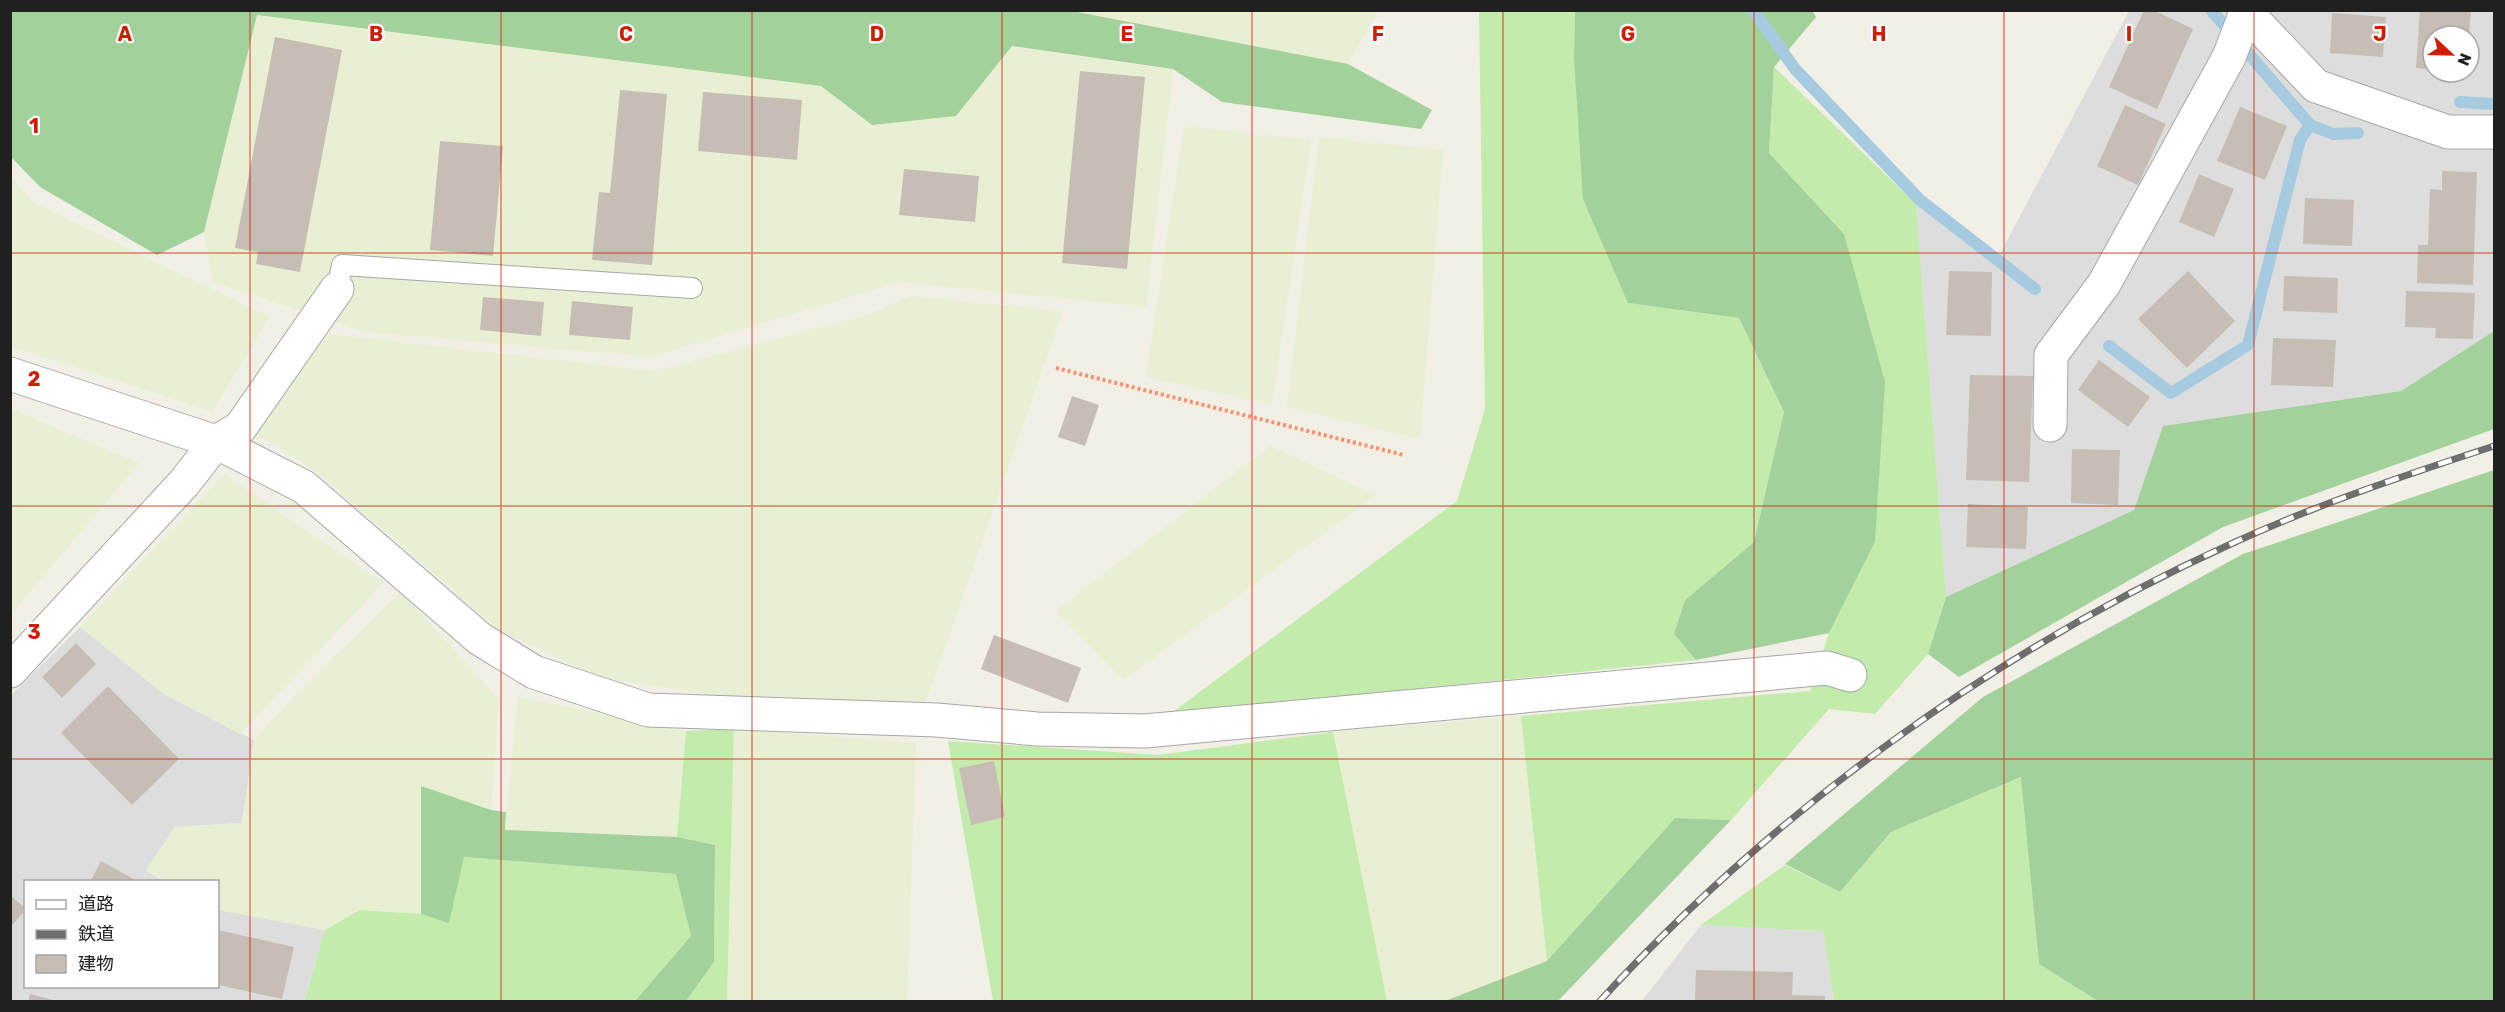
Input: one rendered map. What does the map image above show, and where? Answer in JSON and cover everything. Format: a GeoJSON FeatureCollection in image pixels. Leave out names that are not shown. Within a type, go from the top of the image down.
{"type":"FeatureCollection","features":[{"type":"Feature","properties":{"kind":"street"},"geometry":{"type":"LineString","coordinates":[[2050,425],[2051,355],[2104,284],[2229,57],[2246,11],[2316,86],[2448,132],[2494,132]]}},
{"type":"Feature","properties":{"kind":"street"},"geometry":{"type":"LineString","coordinates":[[10,671],[184,483],[216,442],[240,428],[337,289]]}},
{"type":"Feature","properties":{"kind":"street"},"geometry":{"type":"LineString","coordinates":[[10,374],[216,442],[304,487],[480,639],[534,672],[648,710],[937,720],[1037,729],[1145,731],[1827,668],[1850,675]]}},
{"type":"Feature","properties":{"kind":"lane"},"geometry":{"type":"LineString","coordinates":[[337,289],[342,265],[692,288]]}},
{"type":"Feature","properties":{"kind":"path"},"geometry":{"type":"LineString","coordinates":[[1056,368],[1404,455]]}},
{"type":"Feature","properties":{"kind":"shaded area"},"geometry":{"type":"Polygon","coordinates":[[[2129,11],[2494,11],[2494,331],[2401,391],[2164,426],[2134,510],[1946,597],[1916,204],[1995,263],[2129,11]]]}},
{"type":"Feature","properties":{"kind":"shaded area"},"geometry":{"type":"Polygon","coordinates":[[[80,627],[164,694],[254,740],[242,823],[175,827],[146,871],[162,880],[24,880],[24,988],[219,988],[219,910],[325,930],[304,1001],[11,1002],[11,695],[80,627]]]}},
{"type":"Feature","properties":{"kind":"shaded area"},"geometry":{"type":"Polygon","coordinates":[[[1701,925],[1823,931],[1834,1001],[1641,1002],[1701,925]]]}},
{"type":"Feature","properties":{"kind":"green space"},"geometry":{"type":"Polygon","coordinates":[[[1812,10],[1816,17],[1774,67],[1769,153],[1844,234],[1885,382],[1875,542],[1829,633],[1696,660],[1674,634],[1685,600],[1754,542],[1784,412],[1739,318],[1628,303],[1583,199],[1574,57],[1575,11],[1812,10]]]}},
{"type":"Feature","properties":{"kind":"green space"},"geometry":{"type":"Polygon","coordinates":[[[10,11],[1072,11],[1348,64],[1432,110],[1421,129],[1222,102],[1173,69],[1012,46],[956,116],[872,125],[821,86],[257,15],[204,232],[157,255],[40,187],[11,157],[10,11]]]}},
{"type":"Feature","properties":{"kind":"green space"},"geometry":{"type":"Polygon","coordinates":[[[1072,11],[1378,11],[1348,64],[1072,11]]]}},
{"type":"Feature","properties":{"kind":"green space"},"geometry":{"type":"Polygon","coordinates":[[[1479,11],[1575,11],[1574,57],[1628,303],[1739,318],[1784,412],[1754,542],[1685,600],[1674,634],[1696,660],[1170,714],[1457,501],[1485,409],[1479,11]]]}},
{"type":"Feature","properties":{"kind":"green space"},"geometry":{"type":"Polygon","coordinates":[[[257,15],[821,86],[872,125],[956,116],[1011,46],[1173,70],[1146,307],[899,282],[650,357],[365,332],[213,282],[204,232],[257,15]]]}},
{"type":"Feature","properties":{"kind":"green space"},"geometry":{"type":"Polygon","coordinates":[[[1774,67],[1916,204],[1946,597],[1928,654],[1875,714],[1829,709],[1731,820],[1675,818],[1547,961],[1521,716],[1810,691],[1829,633],[1875,542],[1844,234],[1769,153],[1774,67]]]}},
{"type":"Feature","properties":{"kind":"green space"},"geometry":{"type":"Polygon","coordinates":[[[1184,126],[1311,140],[1272,404],[1146,377],[1184,126]]]}},
{"type":"Feature","properties":{"kind":"green space"},"geometry":{"type":"Polygon","coordinates":[[[1319,137],[1443,150],[1420,439],[1287,407],[1319,137]]]}},
{"type":"Feature","properties":{"kind":"green space"},"geometry":{"type":"Polygon","coordinates":[[[11,177],[34,203],[270,317],[212,412],[11,346],[11,177]]]}},
{"type":"Feature","properties":{"kind":"green space"},"geometry":{"type":"Polygon","coordinates":[[[910,296],[1063,311],[924,707],[725,696],[604,679],[497,629],[317,472],[254,432],[323,333],[655,371],[865,316],[910,296]]]}},
{"type":"Feature","properties":{"kind":"green space"},"geometry":{"type":"Polygon","coordinates":[[[2494,331],[2494,429],[2223,527],[1959,677],[1928,654],[1946,597],[2134,510],[2163,426],[2401,391],[2494,331]]]}},
{"type":"Feature","properties":{"kind":"green space"},"geometry":{"type":"Polygon","coordinates":[[[11,409],[139,463],[11,614],[11,409]]]}},
{"type":"Feature","properties":{"kind":"green space"},"geometry":{"type":"Polygon","coordinates":[[[1270,446],[1376,495],[1123,680],[1056,611],[1270,446]]]}},
{"type":"Feature","properties":{"kind":"green space"},"geometry":{"type":"Polygon","coordinates":[[[2494,470],[2494,1001],[2098,1001],[2039,964],[2021,777],[1891,832],[1840,892],[1785,864],[1983,697],[2243,554],[2494,470]]]}},
{"type":"Feature","properties":{"kind":"green space"},"geometry":{"type":"Polygon","coordinates":[[[224,474],[383,583],[240,734],[164,694],[80,627],[224,474]]]}},
{"type":"Feature","properties":{"kind":"green space"},"geometry":{"type":"Polygon","coordinates":[[[401,592],[499,699],[491,810],[422,787],[421,914],[360,910],[325,930],[219,910],[219,880],[162,880],[146,870],[175,827],[242,823],[254,740],[299,691],[401,592]]]}},
{"type":"Feature","properties":{"kind":"green space"},"geometry":{"type":"Polygon","coordinates":[[[518,697],[686,731],[677,837],[505,830],[518,697]]]}},
{"type":"Feature","properties":{"kind":"green space"},"geometry":{"type":"Polygon","coordinates":[[[1521,716],[1547,961],[1445,1001],[1387,1001],[1333,732],[1521,716]]]}},
{"type":"Feature","properties":{"kind":"green space"},"geometry":{"type":"Polygon","coordinates":[[[734,729],[916,743],[907,1001],[727,1002],[734,729]]]}},
{"type":"Feature","properties":{"kind":"green space"},"geometry":{"type":"Polygon","coordinates":[[[734,729],[727,1001],[686,1001],[714,962],[715,845],[677,837],[686,731],[734,729]]]}},
{"type":"Feature","properties":{"kind":"green space"},"geometry":{"type":"Polygon","coordinates":[[[1333,732],[1387,1001],[993,1001],[948,741],[1158,755],[1333,732]]]}},
{"type":"Feature","properties":{"kind":"green space"},"geometry":{"type":"Polygon","coordinates":[[[2022,777],[2039,964],[2098,1001],[1834,1001],[1823,931],[1701,925],[1785,865],[1840,892],[1891,832],[2022,777]]]}},
{"type":"Feature","properties":{"kind":"green space"},"geometry":{"type":"Polygon","coordinates":[[[421,786],[491,810],[506,812],[505,830],[677,837],[715,845],[714,962],[686,1001],[635,1001],[691,936],[676,874],[464,857],[449,923],[421,914],[421,786]]]}},
{"type":"Feature","properties":{"kind":"green space"},"geometry":{"type":"Polygon","coordinates":[[[1675,818],[1731,820],[1558,1001],[1445,1001],[1547,961],[1675,818]]]}},
{"type":"Feature","properties":{"kind":"green space"},"geometry":{"type":"Polygon","coordinates":[[[463,857],[677,874],[691,936],[635,1001],[304,1002],[325,930],[360,910],[421,914],[449,922],[463,857]]]}},
{"type":"Feature","properties":{"kind":"building"},"geometry":{"type":"Polygon","coordinates":[[[2144,10],[2153,10],[2193,29],[2157,109],[2109,87],[2144,10]]]}},
{"type":"Feature","properties":{"kind":"building"},"geometry":{"type":"Polygon","coordinates":[[[2420,10],[2471,10],[2470,24],[2421,24],[2421,69],[2416,68],[2420,10]]]}},
{"type":"Feature","properties":{"kind":"building"},"geometry":{"type":"Polygon","coordinates":[[[2332,13],[2386,17],[2383,57],[2330,53],[2332,13]]]}},
{"type":"Feature","properties":{"kind":"building"},"geometry":{"type":"Polygon","coordinates":[[[275,37],[342,50],[300,272],[256,264],[258,252],[235,248],[275,37]]]}},
{"type":"Feature","properties":{"kind":"building"},"geometry":{"type":"Polygon","coordinates":[[[1080,71],[1145,77],[1127,269],[1062,263],[1080,71]]]}},
{"type":"Feature","properties":{"kind":"building"},"geometry":{"type":"Polygon","coordinates":[[[620,90],[667,94],[652,265],[592,260],[599,192],[610,193],[620,90]]]}},
{"type":"Feature","properties":{"kind":"building"},"geometry":{"type":"Polygon","coordinates":[[[703,92],[802,100],[797,160],[698,151],[703,92]]]}},
{"type":"Feature","properties":{"kind":"building"},"geometry":{"type":"Polygon","coordinates":[[[2125,105],[2166,124],[2138,185],[2097,166],[2125,105]]]}},
{"type":"Feature","properties":{"kind":"building"},"geometry":{"type":"Polygon","coordinates":[[[2240,107],[2287,126],[2265,180],[2217,161],[2240,107]]]}},
{"type":"Feature","properties":{"kind":"building"},"geometry":{"type":"Polygon","coordinates":[[[440,141],[503,146],[493,256],[430,250],[440,141]]]}},
{"type":"Feature","properties":{"kind":"building"},"geometry":{"type":"Polygon","coordinates":[[[904,169],[979,176],[975,222],[899,215],[904,169]]]}},
{"type":"Feature","properties":{"kind":"building"},"geometry":{"type":"Polygon","coordinates":[[[2442,171],[2477,172],[2473,285],[2417,283],[2418,245],[2428,245],[2430,189],[2442,190],[2442,171]]]}},
{"type":"Feature","properties":{"kind":"building"},"geometry":{"type":"Polygon","coordinates":[[[2199,174],[2234,189],[2214,237],[2179,222],[2199,174]]]}},
{"type":"Feature","properties":{"kind":"building"},"geometry":{"type":"Polygon","coordinates":[[[2305,198],[2354,200],[2352,246],[2303,244],[2305,198]]]}},
{"type":"Feature","properties":{"kind":"building"},"geometry":{"type":"Polygon","coordinates":[[[1949,271],[1992,272],[1991,336],[1946,335],[1949,271]]]}},
{"type":"Feature","properties":{"kind":"building"},"geometry":{"type":"Polygon","coordinates":[[[2188,271],[2235,321],[2187,368],[2138,319],[2188,271]]]}},
{"type":"Feature","properties":{"kind":"building"},"geometry":{"type":"Polygon","coordinates":[[[2284,276],[2338,278],[2337,313],[2283,311],[2284,276]]]}},
{"type":"Feature","properties":{"kind":"building"},"geometry":{"type":"Polygon","coordinates":[[[2406,291],[2475,293],[2473,339],[2435,338],[2436,328],[2405,327],[2406,291]]]}},
{"type":"Feature","properties":{"kind":"building"},"geometry":{"type":"Polygon","coordinates":[[[483,297],[544,302],[541,336],[480,330],[483,297]]]}},
{"type":"Feature","properties":{"kind":"building"},"geometry":{"type":"Polygon","coordinates":[[[572,301],[633,307],[630,340],[569,335],[572,301]]]}},
{"type":"Feature","properties":{"kind":"building"},"geometry":{"type":"Polygon","coordinates":[[[2273,338],[2336,340],[2333,387],[2271,385],[2273,338]]]}},
{"type":"Feature","properties":{"kind":"building"},"geometry":{"type":"Polygon","coordinates":[[[2099,360],[2150,397],[2128,427],[2078,390],[2099,360]]]}},
{"type":"Feature","properties":{"kind":"building"},"geometry":{"type":"Polygon","coordinates":[[[1970,375],[2033,376],[2029,482],[1966,480],[1970,375]]]}},
{"type":"Feature","properties":{"kind":"building"},"geometry":{"type":"Polygon","coordinates":[[[1072,396],[1099,405],[1085,446],[1058,437],[1072,396]]]}},
{"type":"Feature","properties":{"kind":"building"},"geometry":{"type":"Polygon","coordinates":[[[2072,449],[2120,450],[2118,505],[2071,503],[2072,449]]]}},
{"type":"Feature","properties":{"kind":"building"},"geometry":{"type":"Polygon","coordinates":[[[1968,504],[2028,507],[2026,549],[1966,547],[1968,504]]]}},
{"type":"Feature","properties":{"kind":"building"},"geometry":{"type":"Polygon","coordinates":[[[994,635],[1081,668],[1068,703],[981,669],[994,635]]]}},
{"type":"Feature","properties":{"kind":"building"},"geometry":{"type":"Polygon","coordinates":[[[76,643],[96,664],[62,698],[42,677],[76,643]]]}},
{"type":"Feature","properties":{"kind":"building"},"geometry":{"type":"Polygon","coordinates":[[[108,686],[179,759],[132,805],[61,733],[108,686]]]}},
{"type":"Feature","properties":{"kind":"building"},"geometry":{"type":"Polygon","coordinates":[[[994,761],[1005,817],[971,825],[959,768],[994,761]]]}},
{"type":"Feature","properties":{"kind":"building"},"geometry":{"type":"Polygon","coordinates":[[[101,861],[135,880],[91,880],[101,861]]]}},
{"type":"Feature","properties":{"kind":"building"},"geometry":{"type":"Polygon","coordinates":[[[10,895],[24,907],[24,911],[10,928],[10,895]]]}},
{"type":"Feature","properties":{"kind":"building"},"geometry":{"type":"Polygon","coordinates":[[[219,930],[294,947],[282,999],[219,985],[219,930]]]}},
{"type":"Feature","properties":{"kind":"building"},"geometry":{"type":"Polygon","coordinates":[[[1696,970],[1793,972],[1792,995],[1825,996],[1825,1002],[1695,1002],[1696,970]]]}},
{"type":"Feature","properties":{"kind":"building"},"geometry":{"type":"Polygon","coordinates":[[[30,994],[57,1001],[57,1002],[28,1002],[30,994]]]}},
{"type":"Feature","properties":{"kind":"waterway"},"geometry":{"type":"LineString","coordinates":[[1753,10],[1795,69],[1920,200],[2035,289]]}},
{"type":"Feature","properties":{"kind":"waterway"},"geometry":{"type":"LineString","coordinates":[[2211,10],[2310,125],[2333,134],[2358,133]]}},
{"type":"Feature","properties":{"kind":"waterway"},"geometry":{"type":"LineString","coordinates":[[2460,102],[2494,104]]}},
{"type":"Feature","properties":{"kind":"waterway"},"geometry":{"type":"LineString","coordinates":[[2109,346],[2171,393],[2248,345],[2300,140],[2310,125]]}},
{"type":"Feature","properties":{"kind":"railway"},"geometry":{"type":"LineString","coordinates":[[1599,1002],[1667,932],[1739,864],[1815,800],[1894,740],[1975,684],[2059,632],[2145,585],[2233,543],[2330,503],[2494,446]]}}]}
